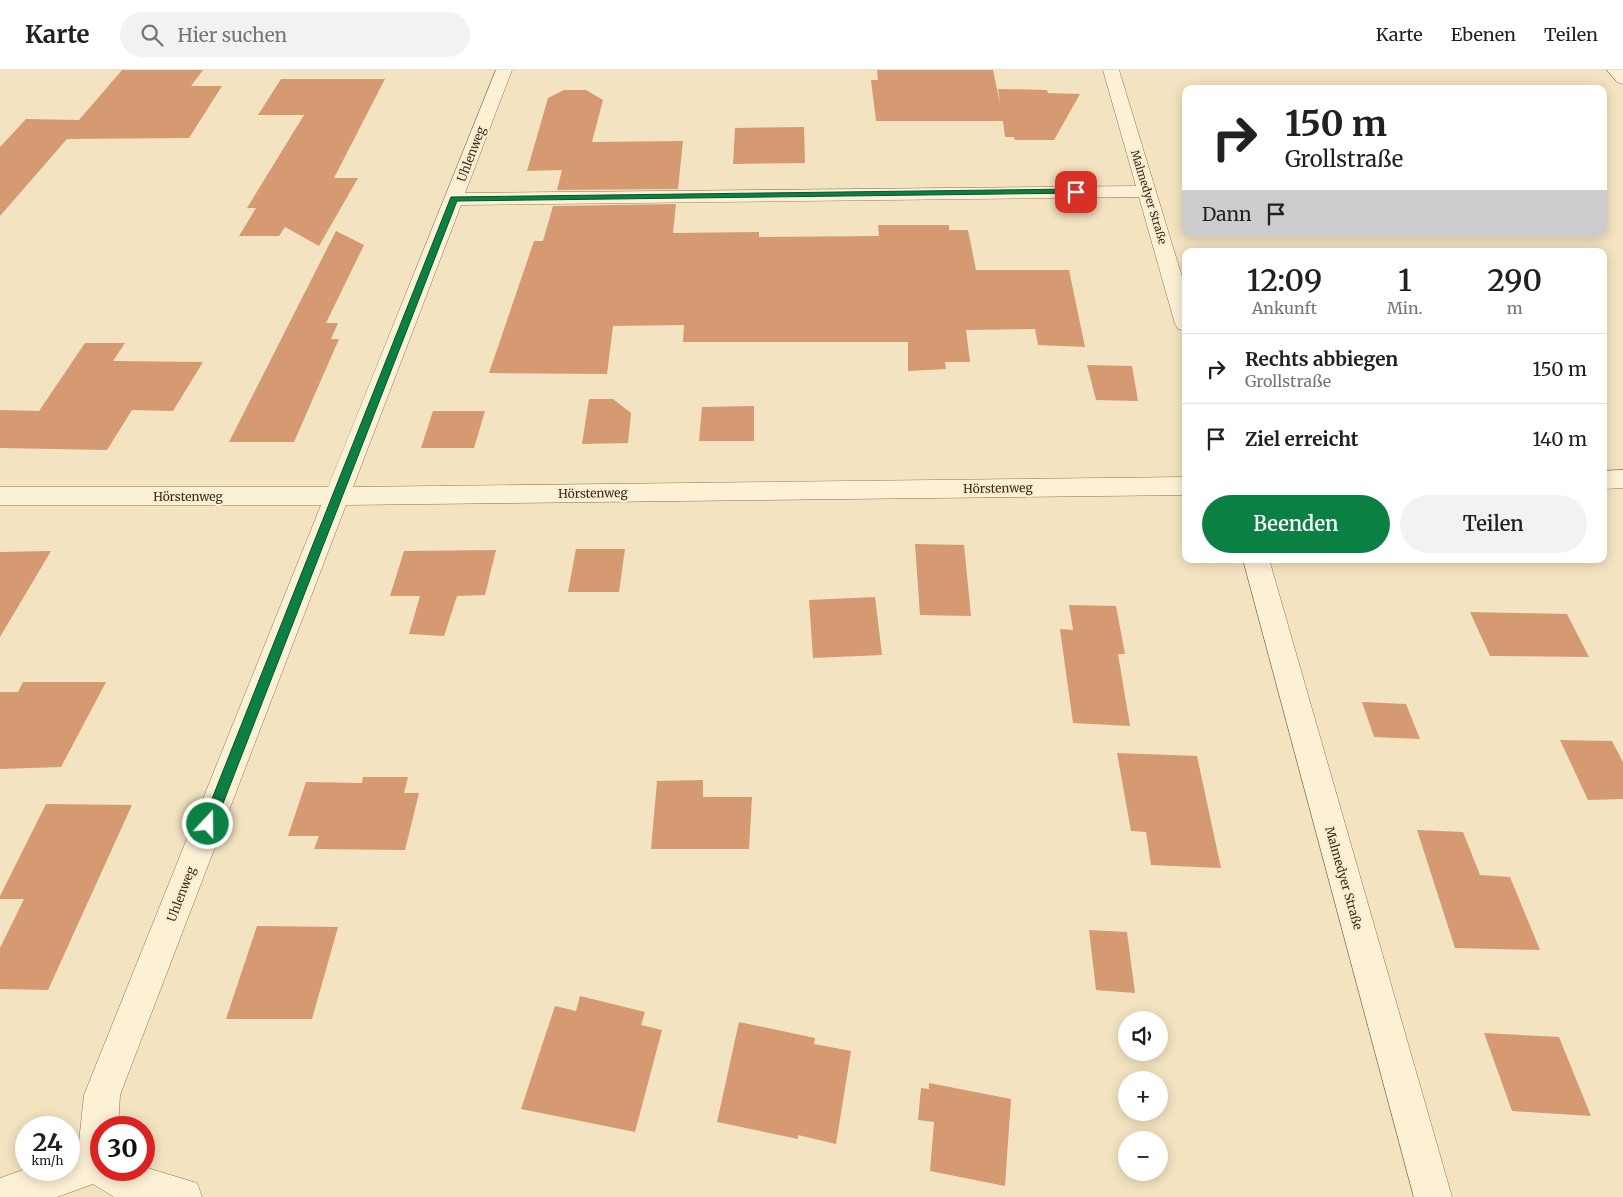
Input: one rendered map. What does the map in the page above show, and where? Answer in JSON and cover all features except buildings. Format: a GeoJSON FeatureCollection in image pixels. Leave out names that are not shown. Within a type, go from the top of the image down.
{"type":"FeatureCollection","features":[{"type":"Feature","properties":{"kind":"street","name":"Uhlenweg"},"geometry":{"type":"LineString","coordinates":[[102,1116],[102,1095],[504,70]]}},
{"type":"Feature","properties":{"kind":"street","name":"Malmedyer Straße"},"geometry":{"type":"LineString","coordinates":[[1111,70],[1182,310]]}},
{"type":"Feature","properties":{"kind":"street"},"geometry":{"type":"LineString","coordinates":[[1615,70],[1623,78]]}},
{"type":"Feature","properties":{"kind":"street"},"geometry":{"type":"LineString","coordinates":[[454,199],[1147,191]]}},
{"type":"Feature","properties":{"kind":"street"},"geometry":{"type":"LineString","coordinates":[[1607,480],[1623,479]]}},
{"type":"Feature","properties":{"kind":"street","name":"Hörstenweg"},"geometry":{"type":"LineString","coordinates":[[0,496],[337,496],[1182,486]]}},
{"type":"Feature","properties":{"kind":"street","name":"Malmedyer Straße"},"geometry":{"type":"LineString","coordinates":[[1257,563],[1433,1197]]}},
{"type":"Feature","properties":{"kind":"street"},"geometry":{"type":"LineString","coordinates":[[2,1197],[90,1170]]}},
{"type":"Feature","properties":{"kind":"street"},"geometry":{"type":"LineString","coordinates":[[124,1181],[183,1197]]}},
{"type":"Feature","properties":{"kind":"route"},"geometry":{"type":"LineString","coordinates":[[208,824],[454,199],[1076,192]]}}]}
